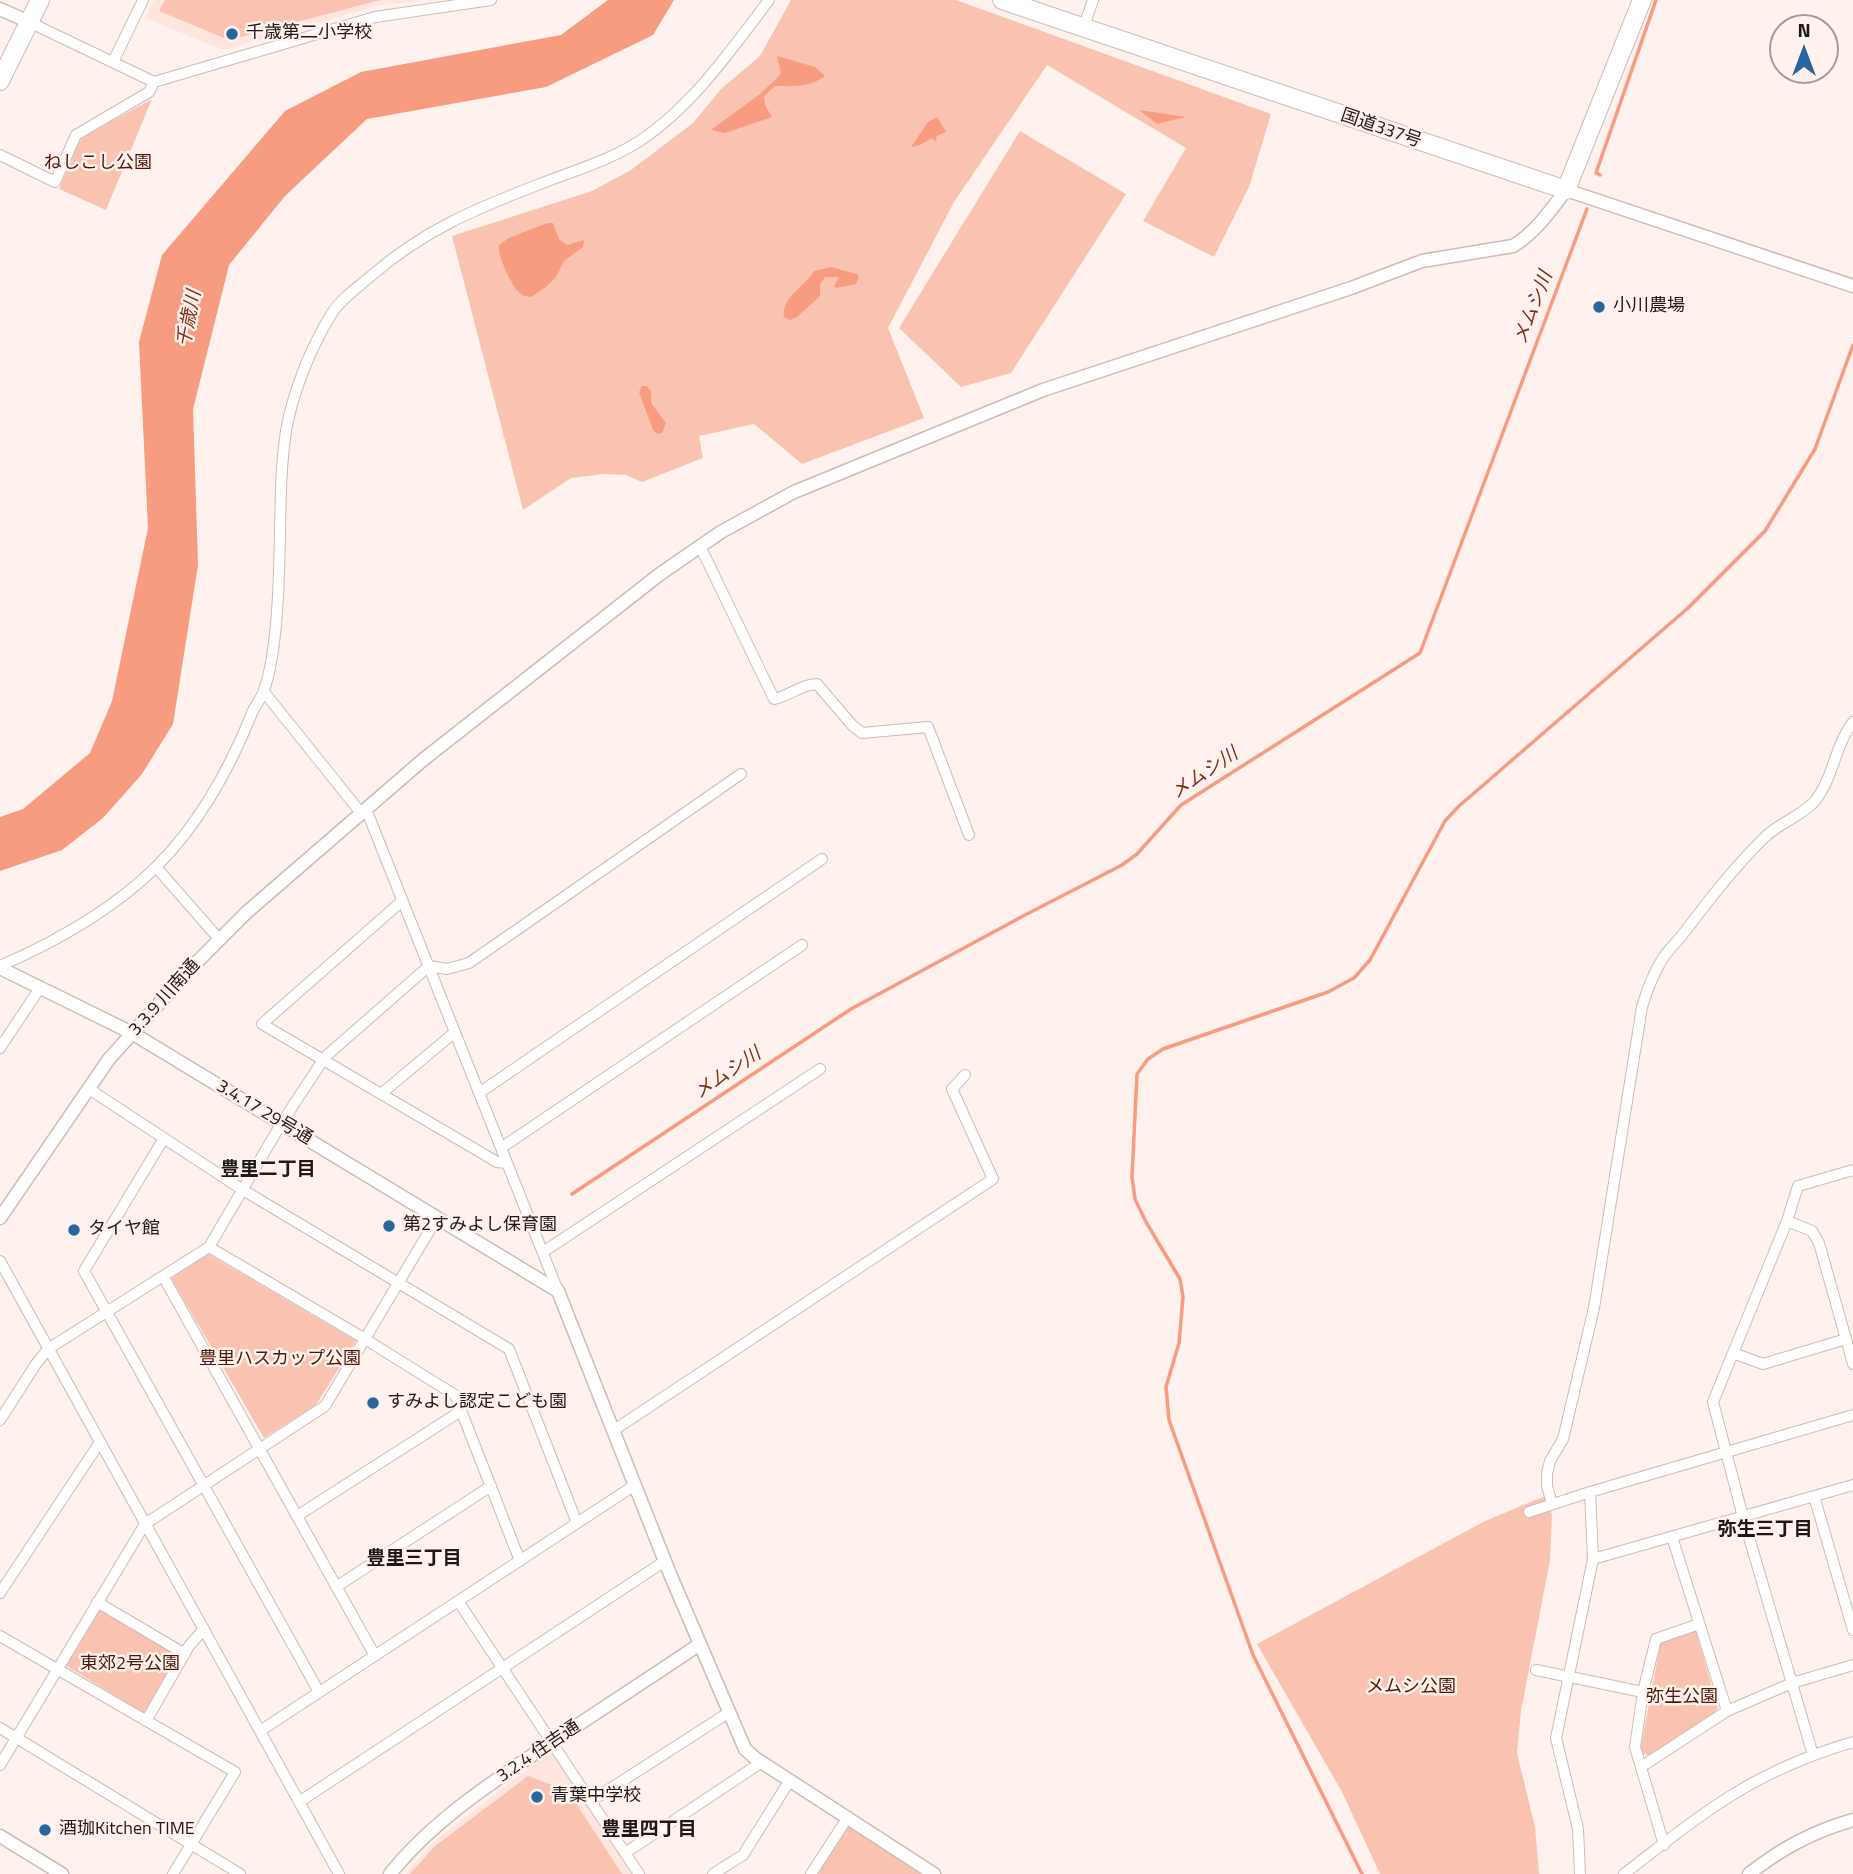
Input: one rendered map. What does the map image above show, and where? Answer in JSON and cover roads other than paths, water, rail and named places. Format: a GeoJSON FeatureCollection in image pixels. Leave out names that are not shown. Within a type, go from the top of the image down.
{"type":"FeatureCollection","features":[{"type":"Feature","properties":{"kind":"highway"},"geometry":{"type":"LineString","coordinates":[[0,81],[40,0]]}},
{"type":"Feature","properties":{"kind":"highway","name":"国道337号"},"geometry":{"type":"LineString","coordinates":[[1002,0],[1566,190]]}},
{"type":"Feature","properties":{"kind":"highway"},"geometry":{"type":"LineString","coordinates":[[1566,190],[1642,0]]}},
{"type":"Feature","properties":{"kind":"street"},"geometry":{"type":"LineString","coordinates":[[113,62],[143,0]]}},
{"type":"Feature","properties":{"kind":"street"},"geometry":{"type":"LineString","coordinates":[[0,9],[154,82],[375,17],[459,2],[491,0]]}},
{"type":"Feature","properties":{"kind":"street"},"geometry":{"type":"LineString","coordinates":[[0,967],[74,929],[120,898],[156,867],[215,789],[241,740],[257,701],[264,692],[274,641],[286,429],[301,380],[334,310],[397,254],[429,232],[476,210],[588,167],[638,142],[673,113],[708,78],[769,0]]}},
{"type":"Feature","properties":{"kind":"street"},"geometry":{"type":"LineString","coordinates":[[1083,29],[1093,0]]}},
{"type":"Feature","properties":{"kind":"street"},"geometry":{"type":"LineString","coordinates":[[0,155],[55,182],[76,135],[149,92],[154,82]]}},
{"type":"Feature","properties":{"kind":"street"},"geometry":{"type":"LineString","coordinates":[[1566,190],[1853,286]]}},
{"type":"Feature","properties":{"kind":"street","name":"3.3.9 川南通"},"geometry":{"type":"LineString","coordinates":[[0,1218],[109,1059],[247,912],[424,759],[700,546],[794,492],[1043,390],[1351,288],[1422,261],[1513,246],[1524,240],[1566,190]]}},
{"type":"Feature","properties":{"kind":"street"},"geometry":{"type":"LineString","coordinates":[[700,546],[774,699],[810,684],[817,684],[862,733],[928,727],[969,835]]}},
{"type":"Feature","properties":{"kind":"street"},"geometry":{"type":"LineString","coordinates":[[264,692],[363,811],[429,966],[665,1561],[745,1749],[934,1874]]}},
{"type":"Feature","properties":{"kind":"street"},"geometry":{"type":"LineString","coordinates":[[1552,1504],[1547,1473],[1550,1461],[1563,1439],[1594,1308],[1642,1007],[1649,984],[1664,957],[1739,866],[1768,835],[1811,805],[1825,787],[1833,770],[1840,742],[1853,722]]}},
{"type":"Feature","properties":{"kind":"street"},"geometry":{"type":"LineString","coordinates":[[429,966],[447,969],[469,963],[741,774]]}},
{"type":"Feature","properties":{"kind":"street"},"geometry":{"type":"LineString","coordinates":[[479,1093],[822,859]]}},
{"type":"Feature","properties":{"kind":"street"},"geometry":{"type":"LineString","coordinates":[[156,867],[219,939]]}},
{"type":"Feature","properties":{"kind":"street"},"geometry":{"type":"LineString","coordinates":[[402,901],[262,1024],[496,1162],[507,1163]]}},
{"type":"Feature","properties":{"kind":"street"},"geometry":{"type":"LineString","coordinates":[[501,1148],[802,945]]}},
{"type":"Feature","properties":{"kind":"street"},"geometry":{"type":"LineString","coordinates":[[0,1420],[48,1349],[209,1247],[281,1124],[323,1060],[429,966]]}},
{"type":"Feature","properties":{"kind":"street","name":"3.4.17 29号通"},"geometry":{"type":"LineString","coordinates":[[0,967],[132,1033],[558,1291]]}},
{"type":"Feature","properties":{"kind":"street"},"geometry":{"type":"LineString","coordinates":[[0,1048],[40,988]]}},
{"type":"Feature","properties":{"kind":"street"},"geometry":{"type":"LineString","coordinates":[[381,1094],[455,1032]]}},
{"type":"Feature","properties":{"kind":"street"},"geometry":{"type":"LineString","coordinates":[[543,1252],[820,1069]]}},
{"type":"Feature","properties":{"kind":"street"},"geometry":{"type":"LineString","coordinates":[[614,1430],[993,1179],[952,1088],[965,1075]]}},
{"type":"Feature","properties":{"kind":"street"},"geometry":{"type":"LineString","coordinates":[[89,1088],[243,1189],[509,1349],[577,1523]]}},
{"type":"Feature","properties":{"kind":"street"},"geometry":{"type":"LineString","coordinates":[[164,1138],[84,1271],[319,1692]]}},
{"type":"Feature","properties":{"kind":"street"},"geometry":{"type":"LineString","coordinates":[[1813,1755],[1743,1517],[1713,1402],[1787,1221],[1798,1186],[1853,1170]]}},
{"type":"Feature","properties":{"kind":"street"},"geometry":{"type":"LineString","coordinates":[[0,1765],[145,1524],[326,1406],[437,1218]]}},
{"type":"Feature","properties":{"kind":"street"},"geometry":{"type":"LineString","coordinates":[[1787,1221],[1812,1231],[1819,1243],[1853,1364]]}},
{"type":"Feature","properties":{"kind":"street"},"geometry":{"type":"LineString","coordinates":[[209,1247],[455,1395],[520,1561]]}},
{"type":"Feature","properties":{"kind":"street"},"geometry":{"type":"LineString","coordinates":[[0,1261],[339,1874]]}},
{"type":"Feature","properties":{"kind":"street"},"geometry":{"type":"LineString","coordinates":[[163,1276],[375,1656]]}},
{"type":"Feature","properties":{"kind":"street"},"geometry":{"type":"LineString","coordinates":[[1733,1353],[1763,1364],[1846,1339]]}},
{"type":"Feature","properties":{"kind":"street"},"geometry":{"type":"LineString","coordinates":[[297,1516],[461,1410]]}},
{"type":"Feature","properties":{"kind":"street"},"geometry":{"type":"LineString","coordinates":[[1529,1512],[1853,1415]]}},
{"type":"Feature","properties":{"kind":"street"},"geometry":{"type":"LineString","coordinates":[[0,1593],[100,1441]]}},
{"type":"Feature","properties":{"kind":"street"},"geometry":{"type":"LineString","coordinates":[[260,1731],[635,1485]]}},
{"type":"Feature","properties":{"kind":"street"},"geometry":{"type":"LineString","coordinates":[[1593,1559],[1853,1485]]}},
{"type":"Feature","properties":{"kind":"street"},"geometry":{"type":"LineString","coordinates":[[336,1587],[491,1486]]}},
{"type":"Feature","properties":{"kind":"street"},"geometry":{"type":"LineString","coordinates":[[1580,1874],[1578,1829],[1556,1738],[1593,1559],[1590,1492]]}},
{"type":"Feature","properties":{"kind":"street"},"geometry":{"type":"LineString","coordinates":[[1814,1496],[1853,1630]]}},
{"type":"Feature","properties":{"kind":"street"},"geometry":{"type":"LineString","coordinates":[[1672,1537],[1727,1712]]}},
{"type":"Feature","properties":{"kind":"street"},"geometry":{"type":"LineString","coordinates":[[299,1802],[665,1561]]}},
{"type":"Feature","properties":{"kind":"street"},"geometry":{"type":"LineString","coordinates":[[458,1601],[639,1874]]}},
{"type":"Feature","properties":{"kind":"street"},"geometry":{"type":"LineString","coordinates":[[97,1602],[185,1654]]}},
{"type":"Feature","properties":{"kind":"street"},"geometry":{"type":"LineString","coordinates":[[1664,1844],[1635,1747],[1643,1692],[1656,1639],[1699,1624]]}},
{"type":"Feature","properties":{"kind":"street"},"geometry":{"type":"LineString","coordinates":[[146,1721],[185,1654],[204,1629]]}},
{"type":"Feature","properties":{"kind":"street"},"geometry":{"type":"LineString","coordinates":[[0,1636],[235,1772],[173,1874]]}},
{"type":"Feature","properties":{"kind":"street","name":"3.2.4 住吉通"},"geometry":{"type":"LineString","coordinates":[[390,1874],[432,1831],[463,1805],[552,1742],[701,1644]]}},
{"type":"Feature","properties":{"kind":"street"},"geometry":{"type":"LineString","coordinates":[[1641,1767],[1727,1712],[1792,1684],[1853,1665]]}},
{"type":"Feature","properties":{"kind":"street"},"geometry":{"type":"LineString","coordinates":[[1536,1670],[1643,1692]]}},
{"type":"Feature","properties":{"kind":"street"},"geometry":{"type":"LineString","coordinates":[[591,1801],[728,1713]]}},
{"type":"Feature","properties":{"kind":"street"},"geometry":{"type":"LineString","coordinates":[[0,1728],[240,1874]]}},
{"type":"Feature","properties":{"kind":"street"},"geometry":{"type":"LineString","coordinates":[[1624,1874],[1738,1791],[1780,1769],[1853,1742]]}},
{"type":"Feature","properties":{"kind":"street"},"geometry":{"type":"LineString","coordinates":[[625,1853],[762,1762]]}},
{"type":"Feature","properties":{"kind":"street"},"geometry":{"type":"LineString","coordinates":[[713,1874],[743,1855],[790,1780]]}},
{"type":"Feature","properties":{"kind":"street"},"geometry":{"type":"LineString","coordinates":[[811,1874],[848,1817]]}},
{"type":"Feature","properties":{"kind":"street"},"geometry":{"type":"LineString","coordinates":[[1749,1874],[1811,1834],[1853,1820]]}},
{"type":"Feature","properties":{"kind":"street"},"geometry":{"type":"LineString","coordinates":[[0,1836],[45,1870],[62,1874]]}},
{"type":"Feature","properties":{"kind":"water","name":"千歳川"},"geometry":{"type":"Polygon","coordinates":[[[608,0],[674,0],[653,35],[546,87],[367,119],[285,196],[229,265],[193,409],[198,565],[173,724],[142,774],[103,818],[62,850],[0,871],[0,817],[23,809],[90,753],[112,701],[148,528],[139,342],[162,255],[285,111],[361,72],[561,35],[608,0]]]}},
{"type":"Feature","properties":{"kind":"water"},"geometry":{"type":"Polygon","coordinates":[[[777,56],[815,67],[825,76],[807,84],[775,86],[764,96],[765,105],[772,117],[725,133],[711,130],[760,94],[781,74],[777,56]]]}},
{"type":"Feature","properties":{"kind":"water"},"geometry":{"type":"Polygon","coordinates":[[[1139,110],[1186,117],[1157,124],[1139,110]]]}},
{"type":"Feature","properties":{"kind":"water"},"geometry":{"type":"Polygon","coordinates":[[[937,117],[946,132],[936,136],[937,140],[932,138],[911,147],[928,122],[937,117]]]}},
{"type":"Feature","properties":{"kind":"water"},"geometry":{"type":"Polygon","coordinates":[[[553,223],[559,239],[567,245],[584,240],[583,247],[564,261],[556,277],[546,287],[531,297],[525,296],[509,278],[500,256],[499,245],[509,238],[553,223]]]}},
{"type":"Feature","properties":{"kind":"water"},"geometry":{"type":"Polygon","coordinates":[[[831,267],[857,274],[859,277],[856,284],[836,288],[834,286],[839,277],[825,277],[820,284],[820,296],[797,317],[790,320],[784,317],[786,303],[814,271],[831,267]]]}},
{"type":"Feature","properties":{"kind":"water"},"geometry":{"type":"Polygon","coordinates":[[[642,386],[647,386],[651,391],[651,403],[666,423],[662,433],[657,434],[653,430],[639,392],[642,386]]]}},
{"type":"Feature","properties":{"kind":"waterway","name":"メムシ川"},"geometry":{"type":"LineString","coordinates":[[1600,175],[1596,173],[1656,0]]}},
{"type":"Feature","properties":{"kind":"waterway","name":"メムシ川"},"geometry":{"type":"LineString","coordinates":[[572,1194],[851,1009],[1122,865],[1137,854],[1181,805],[1420,653],[1587,209]]}},
{"type":"Feature","properties":{"kind":"waterway"},"geometry":{"type":"LineString","coordinates":[[1362,1874],[1253,1655],[1169,1420],[1166,1387],[1179,1343],[1183,1297],[1180,1279],[1135,1199],[1132,1177],[1137,1074],[1148,1059],[1163,1049],[1328,992],[1354,978],[1370,960],[1445,821],[1688,608],[1765,531],[1815,449],[1853,345]]}},
{"type":"Feature","properties":{"kind":"place","name":"千歳第二小学校"},"geometry":{"type":"Point","coordinates":[232,34]}},
{"type":"Feature","properties":{"kind":"place","name":"小川農場"},"geometry":{"type":"Point","coordinates":[1599,307]}},
{"type":"Feature","properties":{"kind":"place","name":"第2すみよし保育園"},"geometry":{"type":"Point","coordinates":[389,1226]}},
{"type":"Feature","properties":{"kind":"place","name":"タイヤ館"},"geometry":{"type":"Point","coordinates":[74,1230]}},
{"type":"Feature","properties":{"kind":"place","name":"すみよし認定こども園"},"geometry":{"type":"Point","coordinates":[373,1403]}},
{"type":"Feature","properties":{"kind":"place","name":"青葉中学校"},"geometry":{"type":"Point","coordinates":[537,1797]}},
{"type":"Feature","properties":{"kind":"place","name":"酒珈Kitchen TIME"},"geometry":{"type":"Point","coordinates":[45,1830]}},
{"type":"Feature","properties":{"kind":"district","name":"豊里二丁目"},"geometry":{"type":"Point","coordinates":[268,1170]}},
{"type":"Feature","properties":{"kind":"district","name":"弥生三丁目"},"geometry":{"type":"Point","coordinates":[1765,1530]}},
{"type":"Feature","properties":{"kind":"district","name":"豊里三丁目"},"geometry":{"type":"Point","coordinates":[414,1559]}},
{"type":"Feature","properties":{"kind":"district","name":"豊里四丁目"},"geometry":{"type":"Point","coordinates":[649,1830]}},
{"type":"Feature","properties":{"kind":"park label","name":"ねしこし公園"},"geometry":{"type":"Point","coordinates":[98,164]}},
{"type":"Feature","properties":{"kind":"park label","name":"豊里ハスカップ公園"},"geometry":{"type":"Point","coordinates":[280,1360]}},
{"type":"Feature","properties":{"kind":"park label","name":"東郊2号公園"},"geometry":{"type":"Point","coordinates":[130,1665]}},
{"type":"Feature","properties":{"kind":"park label","name":"メムシ公園"},"geometry":{"type":"Point","coordinates":[1411,1688]}},
{"type":"Feature","properties":{"kind":"park label","name":"弥生公園"},"geometry":{"type":"Point","coordinates":[1682,1698]}}]}
